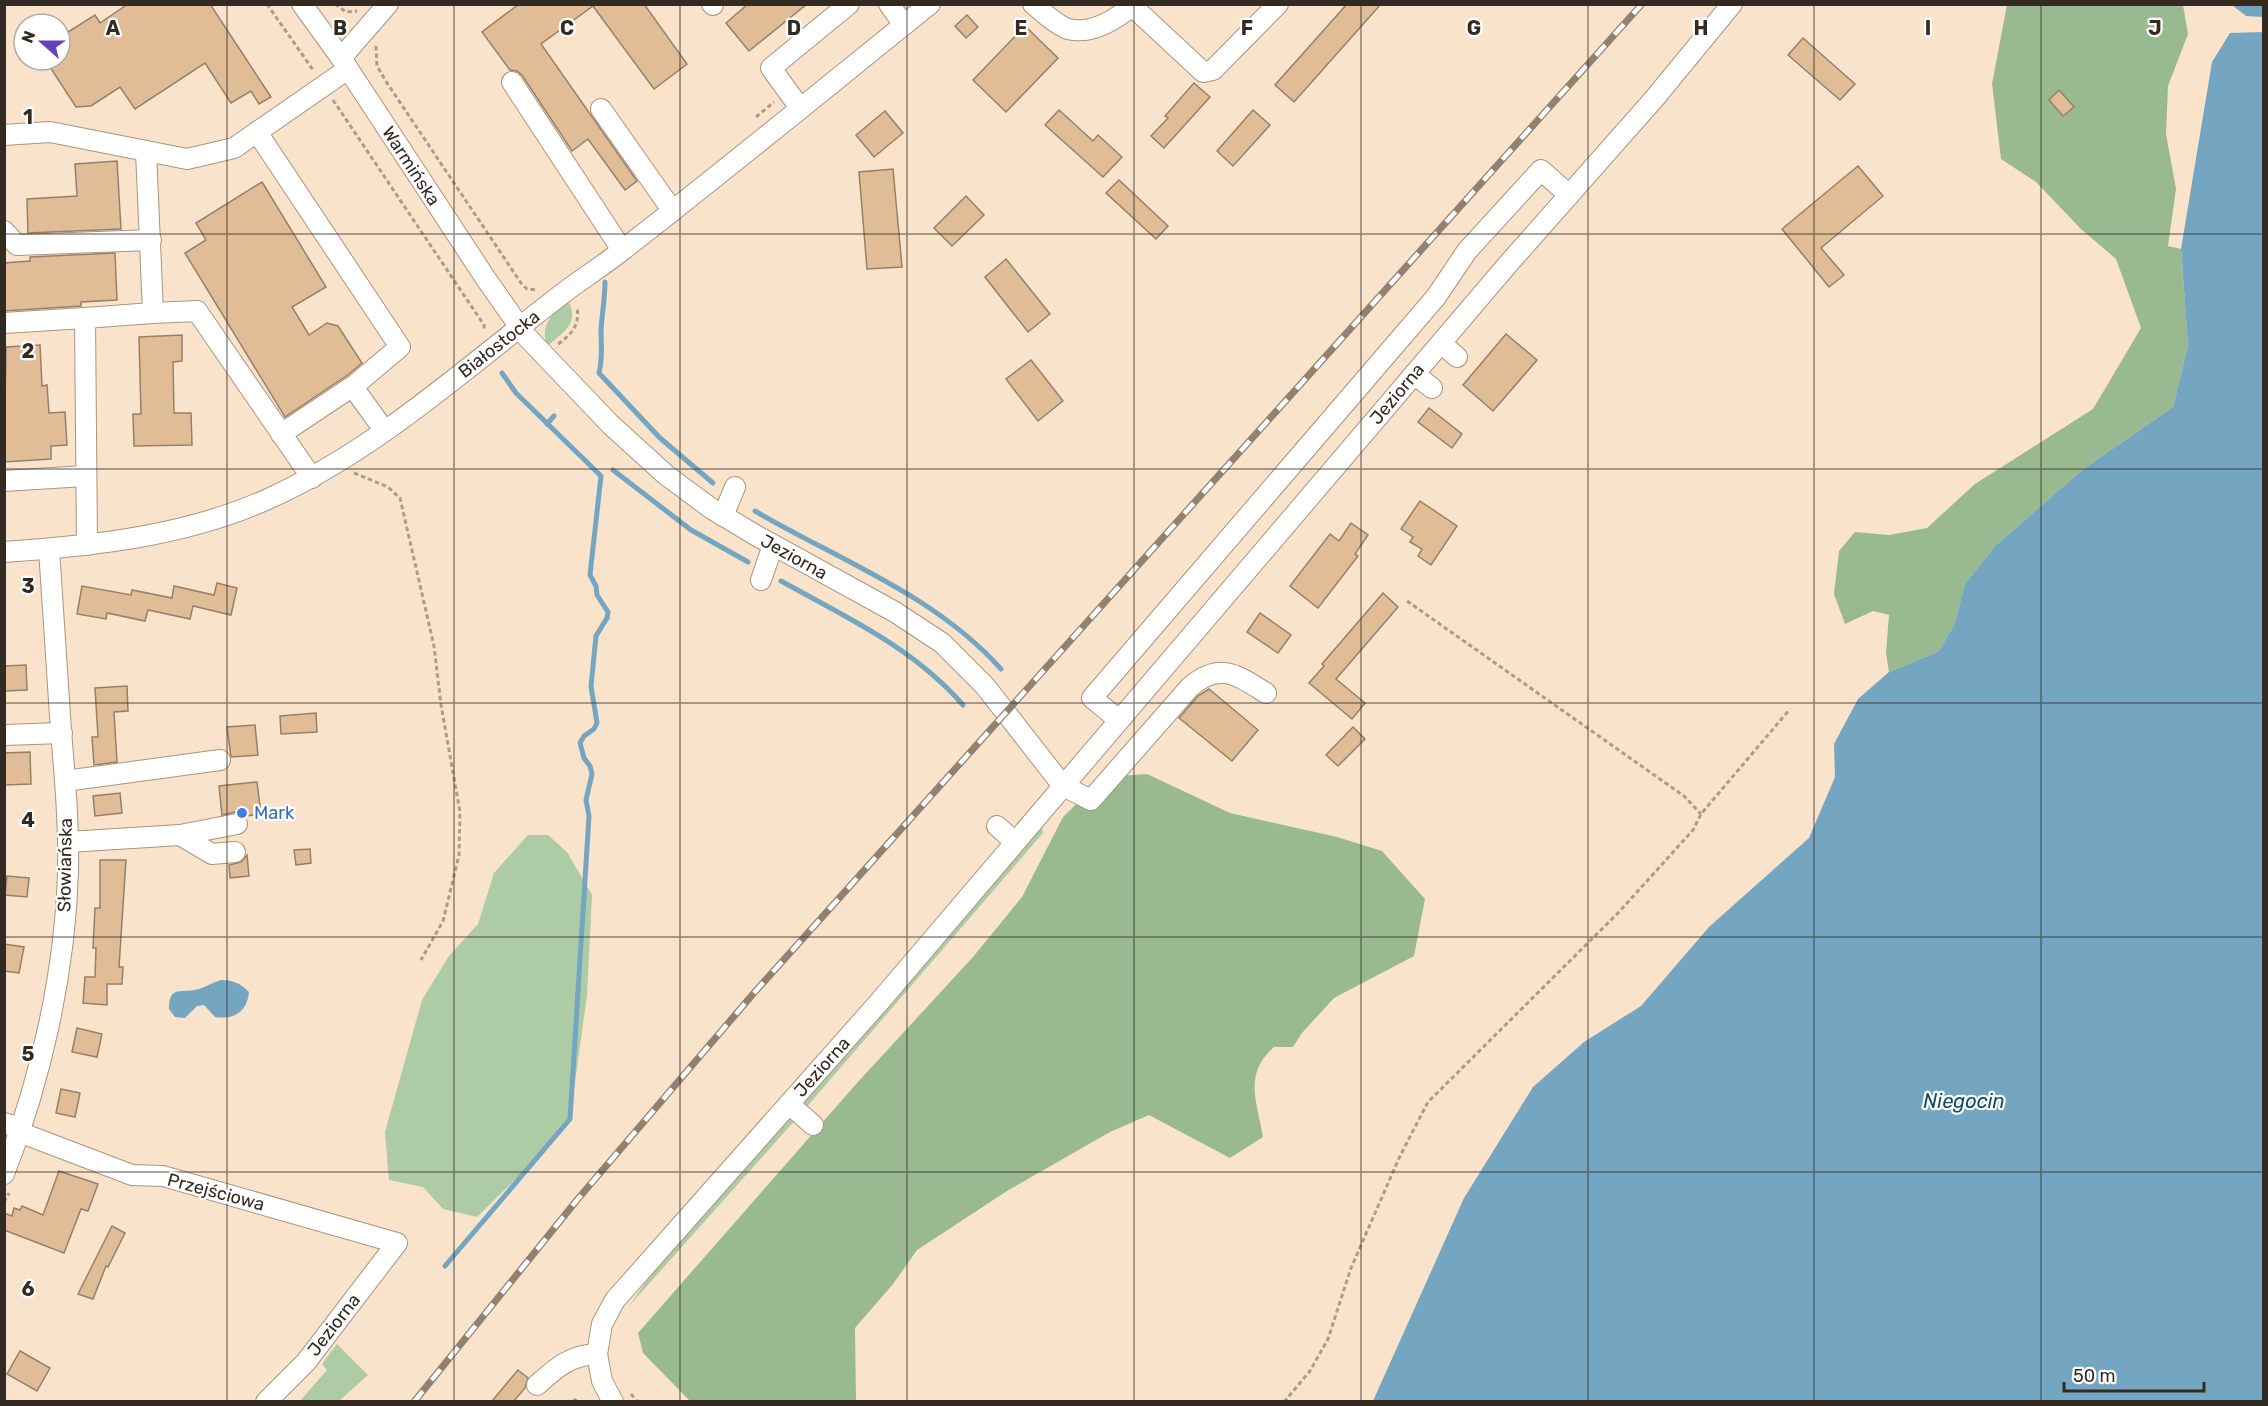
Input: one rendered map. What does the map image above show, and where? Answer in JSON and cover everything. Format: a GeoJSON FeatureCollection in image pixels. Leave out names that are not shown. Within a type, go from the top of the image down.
{"type":"FeatureCollection","features":[{"type":"Feature","properties":{"kind":"street","name":"Warmińska"},"geometry":{"type":"LineString","coordinates":[[302,4],[344,63],[520,327]]}},
{"type":"Feature","properties":{"kind":"street"},"geometry":{"type":"LineString","coordinates":[[4,135],[50,132],[187,159],[234,148],[344,63],[388,4]]}},
{"type":"Feature","properties":{"kind":"street"},"geometry":{"type":"LineString","coordinates":[[800,108],[771,68],[849,4]]}},
{"type":"Feature","properties":{"kind":"street"},"geometry":{"type":"LineString","coordinates":[[889,4],[914,12]]}},
{"type":"Feature","properties":{"kind":"street"},"geometry":{"type":"LineString","coordinates":[[1033,4],[1068,29],[1090,29],[1112,22],[1132,6],[1203,72],[1213,70],[1278,4]]}},
{"type":"Feature","properties":{"kind":"street","name":"Jeziorna"},"geometry":{"type":"LineString","coordinates":[[597,1354],[599,1330],[615,1300],[789,1104],[1016,842],[1414,374],[1654,99],[1732,4]]}},
{"type":"Feature","properties":{"kind":"street","name":"Białostocka"},"geometry":{"type":"LineString","coordinates":[[4,552],[87,545],[143,537],[199,523],[267,500],[312,478],[415,410],[622,250],[800,108],[914,12]]}},
{"type":"Feature","properties":{"kind":"street"},"geometry":{"type":"LineString","coordinates":[[512,82],[622,250]]}},
{"type":"Feature","properties":{"kind":"street"},"geometry":{"type":"LineString","coordinates":[[601,109],[672,210]]}},
{"type":"Feature","properties":{"kind":"street"},"geometry":{"type":"LineString","coordinates":[[257,132],[400,347],[353,387],[282,434]]}},
{"type":"Feature","properties":{"kind":"street"},"geometry":{"type":"LineString","coordinates":[[146,151],[153,313]]}},
{"type":"Feature","properties":{"kind":"street"},"geometry":{"type":"LineString","coordinates":[[1119,720],[1092,698],[1436,297],[1467,251],[1541,170],[1569,195]]}},
{"type":"Feature","properties":{"kind":"street"},"geometry":{"type":"LineString","coordinates":[[4,231],[17,245],[151,240]]}},
{"type":"Feature","properties":{"kind":"street"},"geometry":{"type":"LineString","coordinates":[[4,323],[197,311],[312,478]]}},
{"type":"Feature","properties":{"kind":"street"},"geometry":{"type":"LineString","coordinates":[[85,318],[87,545]]}},
{"type":"Feature","properties":{"kind":"street","name":"Jeziorna"},"geometry":{"type":"LineString","coordinates":[[520,327],[543,356],[644,456],[678,485],[723,516],[895,612],[932,635],[954,653],[985,686],[1063,786]]}},
{"type":"Feature","properties":{"kind":"street"},"geometry":{"type":"LineString","coordinates":[[1441,343],[1457,357]]}},
{"type":"Feature","properties":{"kind":"street"},"geometry":{"type":"LineString","coordinates":[[1414,374],[1432,388]]}},
{"type":"Feature","properties":{"kind":"street"},"geometry":{"type":"LineString","coordinates":[[353,387],[384,430]]}},
{"type":"Feature","properties":{"kind":"street"},"geometry":{"type":"LineString","coordinates":[[4,482],[85,476]]}},
{"type":"Feature","properties":{"kind":"street"},"geometry":{"type":"LineString","coordinates":[[723,516],[735,487]]}},
{"type":"Feature","properties":{"kind":"street"},"geometry":{"type":"LineString","coordinates":[[761,580],[773,545]]}},
{"type":"Feature","properties":{"kind":"street","name":"Słowiańska"},"geometry":{"type":"LineString","coordinates":[[4,1174],[11,1128],[49,1028],[68,873],[65,781],[49,549]]}},
{"type":"Feature","properties":{"kind":"street"},"geometry":{"type":"LineString","coordinates":[[1063,786],[1091,800],[1200,678],[1219,672],[1236,675],[1266,693]]}},
{"type":"Feature","properties":{"kind":"street"},"geometry":{"type":"LineString","coordinates":[[4,735],[62,733]]}},
{"type":"Feature","properties":{"kind":"street"},"geometry":{"type":"LineString","coordinates":[[65,781],[220,760]]}},
{"type":"Feature","properties":{"kind":"street"},"geometry":{"type":"LineString","coordinates":[[68,842],[180,835],[237,824]]}},
{"type":"Feature","properties":{"kind":"street"},"geometry":{"type":"LineString","coordinates":[[997,826],[1016,842]]}},
{"type":"Feature","properties":{"kind":"street"},"geometry":{"type":"LineString","coordinates":[[180,835],[212,854],[235,852]]}},
{"type":"Feature","properties":{"kind":"street"},"geometry":{"type":"LineString","coordinates":[[789,1104],[813,1125]]}},
{"type":"Feature","properties":{"kind":"street","name":"Przejściowa"},"geometry":{"type":"LineString","coordinates":[[11,1128],[132,1175],[163,1176],[397,1243]]}},
{"type":"Feature","properties":{"kind":"street","name":"Jeziorna"},"geometry":{"type":"LineString","coordinates":[[266,1401],[306,1362],[397,1243]]}},
{"type":"Feature","properties":{"kind":"street"},"geometry":{"type":"LineString","coordinates":[[537,1385],[563,1362],[583,1355],[597,1354],[602,1381],[613,1401]]}},
{"type":"Feature","properties":{"kind":"path"},"geometry":{"type":"LineString","coordinates":[[267,4],[280,21]]}},
{"type":"Feature","properties":{"kind":"path"},"geometry":{"type":"LineString","coordinates":[[335,4],[346,12],[362,10]]}},
{"type":"Feature","properties":{"kind":"path"},"geometry":{"type":"LineString","coordinates":[[376,44],[377,66],[387,83],[521,282],[527,289],[545,288]]}},
{"type":"Feature","properties":{"kind":"path"},"geometry":{"type":"LineString","coordinates":[[755,119],[787,92]]}},
{"type":"Feature","properties":{"kind":"path"},"geometry":{"type":"LineString","coordinates":[[345,117],[464,295]]}},
{"type":"Feature","properties":{"kind":"path"},"geometry":{"type":"LineString","coordinates":[[550,351],[574,329],[578,316],[574,301]]}},
{"type":"Feature","properties":{"kind":"path"},"geometry":{"type":"LineString","coordinates":[[339,461],[355,474],[388,487],[400,498],[434,646],[441,705],[460,812],[459,855],[443,921],[421,960]]}},
{"type":"Feature","properties":{"kind":"path"},"geometry":{"type":"LineString","coordinates":[[1407,601],[1684,796],[1701,814]]}},
{"type":"Feature","properties":{"kind":"path"},"geometry":{"type":"LineString","coordinates":[[1284,1401],[1310,1371],[1328,1339],[1351,1268],[1400,1156],[1428,1102],[1618,912],[1693,830],[1701,814],[1790,709]]}},
{"type":"Feature","properties":{"kind":"green space"},"geometry":{"type":"Polygon","coordinates":[[[2007,5],[2183,5],[2188,34],[2168,86],[2166,134],[2176,189],[2168,246],[2181,249],[2188,345],[2173,407],[2082,470],[1994,547],[1965,584],[1954,625],[1939,651],[1889,672],[1886,653],[1889,615],[1873,611],[1845,624],[1834,594],[1839,551],[1855,532],[1889,535],[1927,528],[1975,484],[2093,409],[2141,328],[2116,259],[2081,229],[2036,182],[2001,159],[1992,84],[2007,5]]]}},
{"type":"Feature","properties":{"kind":"green space"},"geometry":{"type":"Polygon","coordinates":[[[568,301],[571,308],[571,321],[564,332],[547,346],[546,326],[552,315],[568,301]]]}},
{"type":"Feature","properties":{"kind":"green space"},"geometry":{"type":"Polygon","coordinates":[[[1147,774],[1230,813],[1337,837],[1382,851],[1425,899],[1414,956],[1334,998],[1302,1033],[1293,1047],[1274,1047],[1264,1057],[1255,1078],[1256,1100],[1263,1137],[1230,1158],[1149,1115],[1110,1132],[1007,1191],[917,1250],[893,1284],[855,1328],[856,1401],[690,1401],[643,1353],[638,1333],[857,1083],[973,957],[1022,897],[1063,817],[1104,777],[1147,774]]]}},
{"type":"Feature","properties":{"kind":"green space"},"geometry":{"type":"Polygon","coordinates":[[[1042,824],[1043,833],[804,1110],[800,1104],[1042,824]]]}},
{"type":"Feature","properties":{"kind":"green space"},"geometry":{"type":"Polygon","coordinates":[[[528,835],[548,835],[567,852],[592,895],[587,995],[570,1119],[543,1152],[477,1217],[443,1209],[423,1187],[389,1180],[385,1132],[422,1000],[449,956],[478,924],[494,873],[528,835]]]}},
{"type":"Feature","properties":{"kind":"green space"},"geometry":{"type":"Polygon","coordinates":[[[790,1115],[797,1118],[629,1306],[661,1260],[790,1115]]]}},
{"type":"Feature","properties":{"kind":"green space"},"geometry":{"type":"Polygon","coordinates":[[[337,1344],[368,1375],[339,1401],[300,1401],[327,1370],[322,1364],[337,1344]]]}},
{"type":"Feature","properties":{"kind":"water"},"geometry":{"type":"Polygon","coordinates":[[[2232,5],[2263,5],[2263,17],[2246,16],[2232,5]]]}},
{"type":"Feature","properties":{"kind":"water","name":"Niegocin"},"geometry":{"type":"Polygon","coordinates":[[[2263,32],[2263,1401],[1373,1401],[1464,1198],[1533,1087],[1584,1042],[1641,1006],[1709,927],[1809,838],[1835,777],[1834,744],[1858,699],[1889,672],[1939,651],[1954,625],[1965,584],[1994,547],[2082,470],[2173,407],[2188,345],[2181,249],[2212,62],[2230,33],[2263,32]]]}},
{"type":"Feature","properties":{"kind":"water"},"geometry":{"type":"Polygon","coordinates":[[[221,980],[243,986],[249,992],[246,1005],[234,1016],[215,1017],[204,1005],[197,1006],[185,1018],[175,1017],[169,1009],[171,996],[174,993],[199,989],[221,980]]]}},
{"type":"Feature","properties":{"kind":"building"},"geometry":{"type":"Polygon","coordinates":[[[128,4],[210,4],[271,97],[259,104],[251,91],[231,103],[205,63],[135,109],[120,87],[91,106],[76,107],[53,72],[72,72],[72,29],[95,15],[100,23],[128,4]]]}},
{"type":"Feature","properties":{"kind":"building"},"geometry":{"type":"Polygon","coordinates":[[[519,4],[644,4],[687,64],[654,89],[593,6],[541,44],[637,181],[625,190],[588,139],[572,151],[522,75],[510,70],[482,32],[519,4]]]}},
{"type":"Feature","properties":{"kind":"building"},"geometry":{"type":"Polygon","coordinates":[[[748,4],[807,4],[749,51],[726,23],[748,4]]]}},
{"type":"Feature","properties":{"kind":"building"},"geometry":{"type":"Polygon","coordinates":[[[1347,4],[1381,4],[1294,102],[1275,85],[1347,4]]]}},
{"type":"Feature","properties":{"kind":"building"},"geometry":{"type":"Polygon","coordinates":[[[967,15],[978,27],[966,38],[955,26],[967,15]]]}},
{"type":"Feature","properties":{"kind":"building"},"geometry":{"type":"Polygon","coordinates":[[[1025,26],[1058,58],[1006,112],[973,80],[1025,26]]]}},
{"type":"Feature","properties":{"kind":"building"},"geometry":{"type":"Polygon","coordinates":[[[1803,38],[1855,84],[1840,100],[1788,55],[1803,38]]]}},
{"type":"Feature","properties":{"kind":"building"},"geometry":{"type":"Polygon","coordinates":[[[1194,83],[1210,97],[1164,148],[1151,136],[1168,118],[1165,116],[1194,83]]]}},
{"type":"Feature","properties":{"kind":"building"},"geometry":{"type":"Polygon","coordinates":[[[2059,90],[2074,107],[2063,116],[2049,100],[2059,90]]]}},
{"type":"Feature","properties":{"kind":"building"},"geometry":{"type":"Polygon","coordinates":[[[1059,110],[1093,141],[1098,135],[1122,157],[1103,177],[1045,125],[1059,110]]]}},
{"type":"Feature","properties":{"kind":"building"},"geometry":{"type":"Polygon","coordinates":[[[1253,110],[1270,125],[1233,166],[1217,151],[1253,110]]]}},
{"type":"Feature","properties":{"kind":"building"},"geometry":{"type":"Polygon","coordinates":[[[885,111],[903,133],[874,157],[856,135],[885,111]]]}},
{"type":"Feature","properties":{"kind":"building"},"geometry":{"type":"Polygon","coordinates":[[[117,161],[121,229],[28,233],[27,199],[77,196],[75,164],[117,161]]]}},
{"type":"Feature","properties":{"kind":"building"},"geometry":{"type":"Polygon","coordinates":[[[1858,166],[1883,196],[1821,248],[1844,275],[1829,287],[1782,229],[1858,166]]]}},
{"type":"Feature","properties":{"kind":"building"},"geometry":{"type":"Polygon","coordinates":[[[893,169],[902,267],[867,269],[859,172],[893,169]]]}},
{"type":"Feature","properties":{"kind":"building"},"geometry":{"type":"Polygon","coordinates":[[[1119,180],[1168,226],[1156,239],[1106,193],[1119,180]]]}},
{"type":"Feature","properties":{"kind":"building"},"geometry":{"type":"Polygon","coordinates":[[[262,182],[326,287],[292,307],[309,335],[327,323],[338,326],[362,363],[285,417],[185,253],[206,240],[196,223],[262,182]]]}},
{"type":"Feature","properties":{"kind":"building"},"geometry":{"type":"Polygon","coordinates":[[[966,196],[984,215],[952,246],[934,228],[966,196]]]}},
{"type":"Feature","properties":{"kind":"building"},"geometry":{"type":"Polygon","coordinates":[[[115,253],[117,300],[81,302],[81,306],[4,311],[4,263],[30,261],[30,257],[115,253]]]}},
{"type":"Feature","properties":{"kind":"building"},"geometry":{"type":"Polygon","coordinates":[[[1006,259],[1050,314],[1028,332],[985,277],[1006,259]]]}},
{"type":"Feature","properties":{"kind":"building"},"geometry":{"type":"Polygon","coordinates":[[[1506,334],[1537,360],[1493,411],[1463,385],[1506,334]]]}},
{"type":"Feature","properties":{"kind":"building"},"geometry":{"type":"Polygon","coordinates":[[[182,335],[182,361],[173,362],[174,413],[191,413],[192,445],[134,446],[133,414],[141,414],[139,337],[182,335]]]}},
{"type":"Feature","properties":{"kind":"building"},"geometry":{"type":"Polygon","coordinates":[[[40,345],[42,386],[47,385],[49,413],[65,412],[67,445],[51,446],[51,459],[4,462],[6,347],[40,345]]]}},
{"type":"Feature","properties":{"kind":"building"},"geometry":{"type":"Polygon","coordinates":[[[1031,360],[1063,401],[1038,421],[1006,379],[1031,360]]]}},
{"type":"Feature","properties":{"kind":"building"},"geometry":{"type":"Polygon","coordinates":[[[1429,408],[1462,434],[1452,448],[1418,422],[1429,408]]]}},
{"type":"Feature","properties":{"kind":"building"},"geometry":{"type":"Polygon","coordinates":[[[1420,501],[1457,526],[1431,565],[1418,556],[1422,549],[1410,542],[1413,537],[1401,529],[1420,501]]]}},
{"type":"Feature","properties":{"kind":"building"},"geometry":{"type":"Polygon","coordinates":[[[1351,523],[1368,535],[1355,554],[1358,556],[1318,608],[1290,586],[1330,534],[1339,541],[1351,523]]]}},
{"type":"Feature","properties":{"kind":"building"},"geometry":{"type":"Polygon","coordinates":[[[217,583],[237,588],[231,615],[193,606],[190,619],[148,610],[145,621],[107,613],[106,619],[77,614],[82,586],[131,595],[132,590],[172,598],[174,586],[214,595],[217,583]]]}},
{"type":"Feature","properties":{"kind":"building"},"geometry":{"type":"Polygon","coordinates":[[[1383,593],[1398,607],[1336,679],[1365,703],[1352,719],[1309,683],[1324,666],[1322,664],[1383,593]]]}},
{"type":"Feature","properties":{"kind":"building"},"geometry":{"type":"Polygon","coordinates":[[[1260,613],[1291,635],[1278,653],[1247,632],[1260,613]]]}},
{"type":"Feature","properties":{"kind":"building"},"geometry":{"type":"Polygon","coordinates":[[[26,665],[27,690],[4,691],[4,666],[26,665]]]}},
{"type":"Feature","properties":{"kind":"building"},"geometry":{"type":"Polygon","coordinates":[[[127,686],[128,711],[114,712],[117,762],[94,765],[92,737],[98,737],[95,688],[127,686]]]}},
{"type":"Feature","properties":{"kind":"building"},"geometry":{"type":"Polygon","coordinates":[[[1209,689],[1258,730],[1232,761],[1179,718],[1198,696],[1209,689]]]}},
{"type":"Feature","properties":{"kind":"building"},"geometry":{"type":"Polygon","coordinates":[[[316,713],[317,732],[281,734],[280,716],[316,713]]]}},
{"type":"Feature","properties":{"kind":"building"},"geometry":{"type":"Polygon","coordinates":[[[255,725],[258,755],[231,757],[227,727],[255,725]]]}},
{"type":"Feature","properties":{"kind":"building"},"geometry":{"type":"Polygon","coordinates":[[[1353,727],[1365,739],[1338,766],[1326,755],[1353,727]]]}},
{"type":"Feature","properties":{"kind":"building"},"geometry":{"type":"Polygon","coordinates":[[[30,752],[31,784],[4,785],[4,753],[30,752]]]}},
{"type":"Feature","properties":{"kind":"building"},"geometry":{"type":"Polygon","coordinates":[[[257,782],[261,814],[245,816],[235,812],[222,815],[219,786],[257,782]]]}},
{"type":"Feature","properties":{"kind":"building"},"geometry":{"type":"Polygon","coordinates":[[[120,793],[122,813],[95,816],[93,796],[120,793]]]}},
{"type":"Feature","properties":{"kind":"building"},"geometry":{"type":"Polygon","coordinates":[[[310,849],[311,863],[296,865],[294,850],[310,849]]]}},
{"type":"Feature","properties":{"kind":"building"},"geometry":{"type":"Polygon","coordinates":[[[247,855],[249,876],[230,878],[229,865],[241,862],[247,855]]]}},
{"type":"Feature","properties":{"kind":"building"},"geometry":{"type":"Polygon","coordinates":[[[100,860],[126,860],[119,967],[123,967],[122,984],[107,984],[107,1005],[83,1003],[85,977],[95,977],[96,948],[93,948],[95,908],[100,908],[100,860]]]}},
{"type":"Feature","properties":{"kind":"building"},"geometry":{"type":"Polygon","coordinates":[[[7,876],[29,878],[27,897],[5,895],[7,876]]]}},
{"type":"Feature","properties":{"kind":"building"},"geometry":{"type":"Polygon","coordinates":[[[4,944],[24,947],[19,973],[4,971],[4,944]]]}},
{"type":"Feature","properties":{"kind":"building"},"geometry":{"type":"Polygon","coordinates":[[[77,1028],[102,1034],[97,1057],[72,1052],[77,1028]]]}},
{"type":"Feature","properties":{"kind":"building"},"geometry":{"type":"Polygon","coordinates":[[[61,1089],[80,1093],[75,1117],[56,1113],[61,1089]]]}},
{"type":"Feature","properties":{"kind":"building"},"geometry":{"type":"Polygon","coordinates":[[[59,1171],[98,1184],[88,1211],[81,1209],[64,1253],[4,1230],[4,1213],[12,1216],[14,1208],[20,1210],[22,1206],[43,1215],[59,1171]]]}},
{"type":"Feature","properties":{"kind":"building"},"geometry":{"type":"Polygon","coordinates":[[[112,1226],[125,1233],[108,1267],[106,1266],[93,1299],[78,1294],[112,1226]]]}},
{"type":"Feature","properties":{"kind":"building"},"geometry":{"type":"Polygon","coordinates":[[[20,1351],[50,1368],[37,1391],[7,1374],[20,1351]]]}},
{"type":"Feature","properties":{"kind":"building"},"geometry":{"type":"Polygon","coordinates":[[[518,1370],[528,1378],[525,1388],[514,1401],[492,1401],[518,1370]]]}},
{"type":"Feature","properties":{"kind":"waterway"},"geometry":{"type":"LineString","coordinates":[[605,282],[599,373],[660,438],[713,483]]}},
{"type":"Feature","properties":{"kind":"waterway"},"geometry":{"type":"LineString","coordinates":[[445,1266],[570,1119],[589,816],[586,800],[592,774],[580,743],[597,723],[591,686],[596,636],[608,612],[597,595],[596,586],[590,575],[601,476],[516,393],[502,373]]}},
{"type":"Feature","properties":{"kind":"waterway"},"geometry":{"type":"LineString","coordinates":[[547,424],[554,416]]}},
{"type":"Feature","properties":{"kind":"waterway"},"geometry":{"type":"LineString","coordinates":[[613,470],[691,530],[748,562]]}},
{"type":"Feature","properties":{"kind":"waterway"},"geometry":{"type":"LineString","coordinates":[[755,511],[916,599],[975,643],[1001,669]]}},
{"type":"Feature","properties":{"kind":"waterway"},"geometry":{"type":"LineString","coordinates":[[781,581],[901,650],[944,685],[963,705]]}},
{"type":"Feature","properties":{"kind":"railway"},"geometry":{"type":"LineString","coordinates":[[414,1402],[577,1200],[753,994],[1642,4]]}},
{"type":"Feature","properties":{"kind":"place","name":"Mark"},"geometry":{"type":"Point","coordinates":[242,813]}}]}
